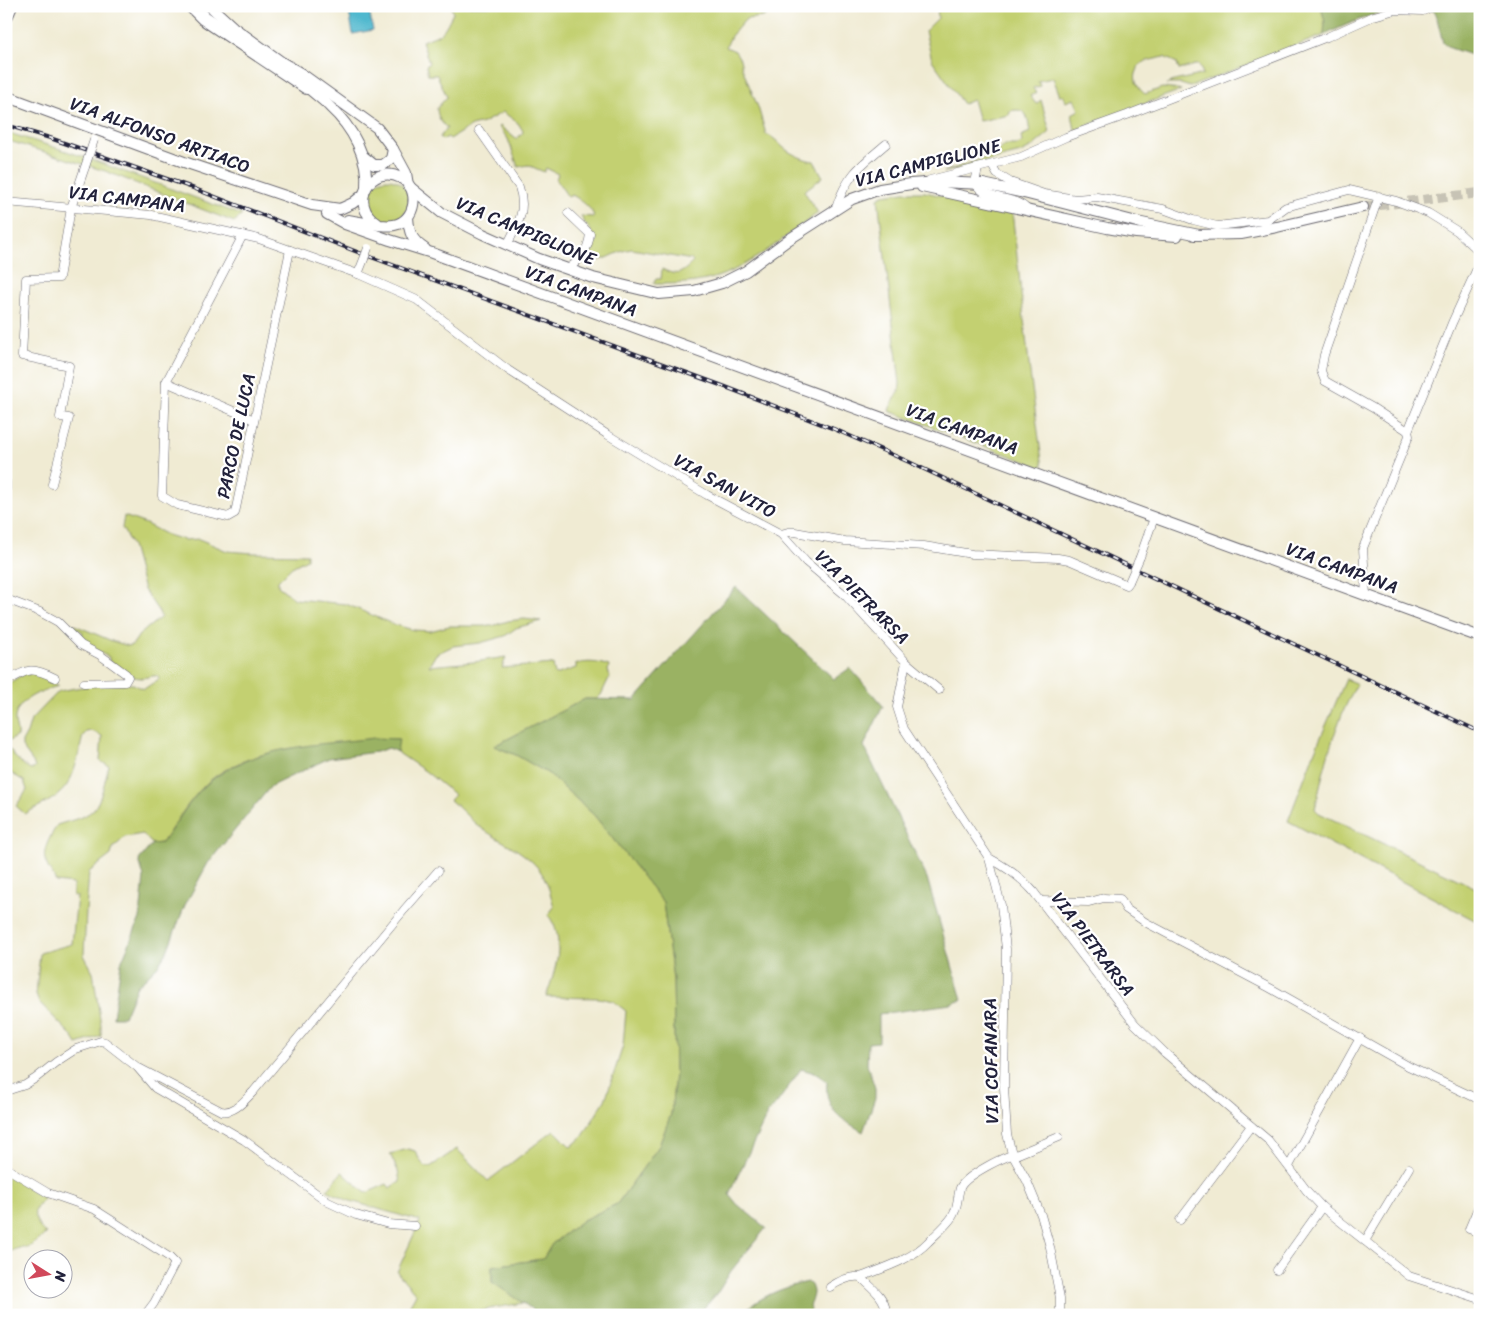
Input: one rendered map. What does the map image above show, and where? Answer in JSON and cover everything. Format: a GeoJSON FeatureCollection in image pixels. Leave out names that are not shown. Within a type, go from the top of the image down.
{"type":"FeatureCollection","features":[{"type":"Feature","properties":{"kind":"highway"},"geometry":{"type":"LineString","coordinates":[[192,6],[204,18],[307,88]]}},
{"type":"Feature","properties":{"kind":"main road"},"geometry":{"type":"LineString","coordinates":[[210,6],[223,20],[283,63],[302,74],[384,136],[406,173],[414,199],[409,216],[398,224],[386,226],[348,220],[327,214],[303,202]]}},
{"type":"Feature","properties":{"kind":"main road"},"geometry":{"type":"LineString","coordinates":[[283,63],[307,88],[336,112],[356,139],[366,173],[363,205],[365,211],[368,216],[400,244]]}},
{"type":"Feature","properties":{"kind":"main road","name":"VIA ALFONSO ARTIACO"},"geometry":{"type":"LineString","coordinates":[[6,96],[96,135],[303,202]]}},
{"type":"Feature","properties":{"kind":"main road"},"geometry":{"type":"LineString","coordinates":[[356,139],[356,132],[360,127],[370,124]]}},
{"type":"Feature","properties":{"kind":"main road"},"geometry":{"type":"LineString","coordinates":[[362,155],[370,163],[378,166],[391,159],[393,149]]}},
{"type":"Feature","properties":{"kind":"main road"},"geometry":{"type":"LineString","coordinates":[[303,202],[340,209],[353,203],[375,179],[386,175],[399,177],[410,186]]}},
{"type":"Feature","properties":{"kind":"main road"},"geometry":{"type":"LineString","coordinates":[[911,184],[939,182],[975,183],[1020,192],[1137,222],[1200,235]]}},
{"type":"Feature","properties":{"kind":"main road"},"geometry":{"type":"LineString","coordinates":[[911,184],[1107,228],[1136,233],[1184,236],[1241,234],[1363,207]]}},
{"type":"Feature","properties":{"kind":"main road","name":"VIA CAMPIGLIONE"},"geometry":{"type":"LineString","coordinates":[[410,186],[442,213],[538,259],[616,284],[659,294],[694,291],[722,282],[746,271],[852,198],[880,189],[911,184]]}},
{"type":"Feature","properties":{"kind":"main road","name":"VIA CAMPIGLIONE"},"geometry":{"type":"LineString","coordinates":[[409,216],[424,210],[442,213]]}},
{"type":"Feature","properties":{"kind":"main road","name":"VIA CAMPANA"},"geometry":{"type":"LineString","coordinates":[[327,214],[336,220],[400,244],[432,253],[1480,637]]}},
{"type":"Feature","properties":{"kind":"main road","name":"VIA CAMPANA"},"geometry":{"type":"LineString","coordinates":[[409,216],[409,230],[413,240],[432,253]]}},
{"type":"Feature","properties":{"kind":"street","name":"VIA CAMPIGLIONE"},"geometry":{"type":"LineString","coordinates":[[911,184],[1021,157],[1066,137],[1327,37],[1374,16],[1395,10],[1423,11],[1434,6]]}},
{"type":"Feature","properties":{"kind":"street"},"geometry":{"type":"LineString","coordinates":[[479,130],[522,194],[523,204],[520,218],[507,244]]}},
{"type":"Feature","properties":{"kind":"street"},"geometry":{"type":"LineString","coordinates":[[52,484],[69,418],[60,417],[69,366],[22,356],[26,279],[59,278],[71,208],[96,135]]}},
{"type":"Feature","properties":{"kind":"street"},"geometry":{"type":"LineString","coordinates":[[836,208],[844,185],[865,161],[886,144]]}},
{"type":"Feature","properties":{"kind":"street"},"geometry":{"type":"LineString","coordinates":[[992,165],[997,174],[1010,182],[1044,194],[1076,200],[1097,197],[1163,209],[1217,226],[1268,220],[1286,206],[1344,191],[1379,196],[1428,213],[1457,231],[1480,252]]}},
{"type":"Feature","properties":{"kind":"street"},"geometry":{"type":"LineString","coordinates":[[978,168],[975,183],[979,189],[989,195],[1019,203],[1029,211]]}},
{"type":"Feature","properties":{"kind":"street"},"geometry":{"type":"LineString","coordinates":[[1379,196],[1320,371],[1325,381],[1373,408],[1408,431]]}},
{"type":"Feature","properties":{"kind":"street","name":"VIA CAMPANA"},"geometry":{"type":"LineString","coordinates":[[6,202],[151,215],[259,239],[290,250]]}},
{"type":"Feature","properties":{"kind":"street"},"geometry":{"type":"LineString","coordinates":[[568,213],[590,234],[581,259],[568,269]]}},
{"type":"Feature","properties":{"kind":"street"},"geometry":{"type":"LineString","coordinates":[[358,274],[374,234]]}},
{"type":"Feature","properties":{"kind":"street","name":"PARCO DE LUCA"},"geometry":{"type":"LineString","coordinates":[[243,235],[166,382],[162,496],[177,506],[228,517],[235,513],[290,250]]}},
{"type":"Feature","properties":{"kind":"street","name":"VIA SAN VITO"},"geometry":{"type":"LineString","coordinates":[[290,250],[358,274],[417,300],[508,370],[608,435],[707,495],[781,534],[795,532],[845,541],[924,546],[972,554],[1058,558],[1068,560],[1128,584],[1154,518]]}},
{"type":"Feature","properties":{"kind":"street"},"geometry":{"type":"LineString","coordinates":[[1366,595],[1363,548],[1409,436],[1408,431],[1452,323],[1480,262]]}},
{"type":"Feature","properties":{"kind":"street"},"geometry":{"type":"LineString","coordinates":[[166,382],[254,420]]}},
{"type":"Feature","properties":{"kind":"street"},"geometry":{"type":"LineString","coordinates":[[6,482],[6,490]]}},
{"type":"Feature","properties":{"kind":"street","name":"VIA PIETRARSA"},"geometry":{"type":"LineString","coordinates":[[781,534],[806,562],[844,594],[906,662],[897,707],[904,729],[989,858],[1022,879],[1042,900],[1135,1024],[1165,1053],[1268,1140],[1307,1191],[1322,1207],[1409,1276],[1480,1299]]}},
{"type":"Feature","properties":{"kind":"street"},"geometry":{"type":"LineString","coordinates":[[6,599],[40,612],[58,622],[81,645],[100,655],[128,677],[125,682],[84,683]]}},
{"type":"Feature","properties":{"kind":"street"},"geometry":{"type":"LineString","coordinates":[[906,662],[939,690]]}},
{"type":"Feature","properties":{"kind":"street"},"geometry":{"type":"LineString","coordinates":[[6,682],[28,670],[34,670],[55,678]]}},
{"type":"Feature","properties":{"kind":"street","name":"VIA COFANARA"},"geometry":{"type":"LineString","coordinates":[[989,858],[1001,906],[1006,949],[1004,1107],[1007,1134],[1012,1154],[1027,1181],[1041,1215],[1050,1247],[1060,1298],[1060,1315]]}},
{"type":"Feature","properties":{"kind":"street"},"geometry":{"type":"LineString","coordinates":[[137,1068],[221,1111],[229,1111],[238,1107],[253,1092],[438,871]]}},
{"type":"Feature","properties":{"kind":"street"},"geometry":{"type":"LineString","coordinates":[[1042,900],[1089,902],[1104,898],[1120,899],[1126,909],[1144,922],[1270,988],[1408,1066],[1480,1100]]}},
{"type":"Feature","properties":{"kind":"street"},"geometry":{"type":"LineString","coordinates":[[1289,1166],[1360,1038]]}},
{"type":"Feature","properties":{"kind":"street"},"geometry":{"type":"LineString","coordinates":[[6,1091],[25,1085],[76,1049],[101,1041],[108,1044],[137,1068],[155,1088],[244,1140],[328,1202],[356,1215],[388,1224],[415,1226]]}},
{"type":"Feature","properties":{"kind":"street"},"geometry":{"type":"LineString","coordinates":[[1180,1220],[1251,1126]]}},
{"type":"Feature","properties":{"kind":"street"},"geometry":{"type":"LineString","coordinates":[[830,1287],[839,1281],[855,1276],[861,1277],[908,1257],[927,1244],[952,1218],[956,1210],[960,1188],[974,1174],[1012,1154],[1018,1154],[1060,1137]]}},
{"type":"Feature","properties":{"kind":"street"},"geometry":{"type":"LineString","coordinates":[[6,1168],[48,1193],[94,1209],[169,1257],[175,1263],[154,1303],[145,1315]]}},
{"type":"Feature","properties":{"kind":"street"},"geometry":{"type":"LineString","coordinates":[[1365,1241],[1409,1168]]}},
{"type":"Feature","properties":{"kind":"street"},"geometry":{"type":"LineString","coordinates":[[1480,1202],[1470,1229],[1480,1233]]}},
{"type":"Feature","properties":{"kind":"street"},"geometry":{"type":"LineString","coordinates":[[1277,1270],[1322,1207]]}},
{"type":"Feature","properties":{"kind":"street"},"geometry":{"type":"LineString","coordinates":[[861,1277],[880,1295],[886,1308],[882,1315]]}},
{"type":"Feature","properties":{"kind":"green space"},"geometry":{"type":"Polygon","coordinates":[[[451,6],[780,6],[763,17],[746,19],[731,36],[726,47],[735,51],[740,59],[766,134],[791,153],[814,161],[823,177],[804,191],[818,213],[748,263],[717,277],[701,281],[654,284],[655,279],[661,279],[662,269],[672,273],[679,273],[693,262],[692,260],[632,249],[605,259],[587,261],[594,241],[590,230],[581,216],[594,217],[593,214],[579,199],[572,195],[568,197],[556,179],[558,174],[546,168],[544,172],[528,165],[518,167],[508,139],[499,127],[516,139],[523,131],[518,123],[503,112],[483,123],[471,126],[450,139],[448,137],[442,140],[440,137],[447,128],[440,119],[437,108],[447,97],[437,75],[428,75],[426,66],[429,63],[422,41],[442,32],[453,13],[451,6]]]}},
{"type":"Feature","properties":{"kind":"green space"},"geometry":{"type":"Polygon","coordinates":[[[937,6],[1321,6],[1325,22],[1324,35],[1190,87],[1181,84],[1166,84],[1203,74],[1199,65],[1179,70],[1177,63],[1164,57],[1141,64],[1135,77],[1138,86],[1145,94],[1162,88],[1181,90],[1075,130],[1072,114],[1079,110],[1074,99],[1066,102],[1063,95],[1060,96],[1053,78],[1038,81],[1040,86],[1033,88],[1036,93],[1030,96],[1036,104],[1041,100],[1050,132],[1032,147],[1021,153],[944,172],[984,158],[1005,145],[1022,143],[1021,136],[1030,132],[1026,114],[1020,110],[1010,111],[1009,115],[979,121],[973,100],[963,104],[932,60],[925,31],[938,18],[937,6]]]}},
{"type":"Feature","properties":{"kind":"green space"},"geometry":{"type":"Polygon","coordinates":[[[1321,6],[1416,6],[1368,16],[1324,35],[1325,22],[1321,6]]]}},
{"type":"Feature","properties":{"kind":"green space"},"geometry":{"type":"Polygon","coordinates":[[[1428,6],[1480,6],[1480,58],[1450,48],[1443,43],[1436,14],[1428,6]]]}},
{"type":"Feature","properties":{"kind":"green space"},"geometry":{"type":"Polygon","coordinates":[[[6,132],[82,156],[242,215],[234,222],[105,171],[6,140],[6,132]]]}},
{"type":"Feature","properties":{"kind":"green space"},"geometry":{"type":"Polygon","coordinates":[[[384,179],[392,179],[403,185],[409,200],[403,215],[392,221],[384,221],[373,215],[367,204],[367,196],[373,185],[384,179]]]}},
{"type":"Feature","properties":{"kind":"green space"},"geometry":{"type":"Polygon","coordinates":[[[925,192],[1012,211],[1030,373],[1043,468],[889,411],[898,393],[900,384],[878,198],[883,195],[925,192]]]}},
{"type":"Feature","properties":{"kind":"green space"},"geometry":{"type":"Polygon","coordinates":[[[124,516],[146,524],[167,535],[184,540],[199,539],[227,551],[307,554],[307,559],[292,567],[278,581],[278,586],[295,599],[346,604],[395,625],[414,630],[430,631],[449,626],[492,626],[524,619],[541,621],[516,628],[505,636],[480,643],[453,646],[436,654],[429,666],[506,657],[502,668],[553,664],[555,675],[576,668],[576,664],[580,663],[593,662],[609,666],[610,676],[601,695],[597,699],[585,699],[494,746],[516,755],[549,774],[594,815],[663,902],[673,979],[675,1074],[671,1114],[659,1146],[617,1204],[583,1220],[552,1244],[543,1259],[492,1266],[492,1282],[524,1303],[466,1315],[404,1315],[416,1294],[397,1272],[420,1221],[347,1200],[327,1190],[342,1172],[366,1193],[387,1184],[390,1188],[400,1182],[398,1171],[390,1154],[408,1149],[415,1151],[421,1162],[426,1167],[430,1167],[457,1149],[488,1181],[554,1130],[571,1147],[583,1136],[605,1100],[623,1046],[626,1011],[613,1001],[599,998],[546,997],[556,966],[558,945],[554,924],[548,915],[554,907],[547,884],[538,868],[531,860],[476,824],[450,800],[455,795],[397,752],[398,739],[362,740],[311,746],[264,754],[249,759],[235,765],[208,782],[189,803],[162,843],[152,844],[143,834],[125,837],[113,848],[111,855],[89,872],[84,955],[93,972],[101,1036],[77,1044],[72,1036],[39,1002],[36,994],[40,953],[72,944],[77,896],[73,896],[73,884],[56,882],[45,860],[46,846],[57,825],[81,817],[93,810],[101,795],[109,766],[100,761],[102,736],[92,731],[86,732],[83,736],[72,775],[64,789],[51,800],[25,814],[16,806],[27,790],[24,781],[6,770],[6,750],[10,750],[30,770],[35,768],[22,747],[22,742],[31,720],[59,691],[99,684],[133,684],[144,689],[159,679],[158,676],[137,678],[128,674],[109,661],[109,657],[84,645],[80,639],[83,632],[69,626],[70,623],[112,641],[129,646],[161,617],[144,590],[132,546],[122,528],[124,516]]]}},
{"type":"Feature","properties":{"kind":"green space"},"geometry":{"type":"Polygon","coordinates":[[[736,587],[834,679],[850,668],[883,706],[864,746],[927,878],[962,1000],[951,1004],[879,1014],[879,1042],[868,1043],[867,1064],[875,1088],[875,1098],[863,1132],[836,1113],[828,1100],[827,1082],[818,1074],[801,1069],[768,1113],[729,1194],[737,1204],[766,1228],[731,1271],[718,1292],[698,1315],[533,1315],[532,1309],[492,1282],[492,1266],[543,1259],[552,1244],[583,1220],[617,1204],[659,1146],[671,1114],[675,1074],[673,979],[663,902],[594,815],[549,774],[516,755],[494,746],[585,699],[635,700],[736,587]]]}},
{"type":"Feature","properties":{"kind":"green space"},"geometry":{"type":"Polygon","coordinates":[[[25,673],[39,673],[59,686],[38,693],[19,707],[15,720],[17,736],[6,743],[6,685],[25,673]]]}},
{"type":"Feature","properties":{"kind":"green space"},"geometry":{"type":"Polygon","coordinates":[[[1346,679],[1357,684],[1336,729],[1315,809],[1319,813],[1480,890],[1480,923],[1288,821],[1314,753],[1346,679]]]}},
{"type":"Feature","properties":{"kind":"green space"},"geometry":{"type":"Polygon","coordinates":[[[374,738],[399,739],[397,752],[389,748],[376,752],[329,758],[271,786],[208,863],[185,905],[166,954],[157,967],[137,986],[124,1017],[113,1017],[121,963],[140,918],[144,877],[139,860],[152,844],[162,843],[202,788],[227,770],[246,760],[266,754],[309,745],[374,738]]]}},
{"type":"Feature","properties":{"kind":"green space"},"geometry":{"type":"Polygon","coordinates":[[[6,1173],[44,1198],[35,1210],[35,1216],[46,1234],[28,1248],[19,1248],[6,1253],[6,1173]]]}},
{"type":"Feature","properties":{"kind":"green space"},"geometry":{"type":"Polygon","coordinates":[[[808,1282],[813,1292],[809,1305],[812,1315],[740,1315],[755,1303],[771,1294],[808,1282]]]}},
{"type":"Feature","properties":{"kind":"water"},"geometry":{"type":"Polygon","coordinates":[[[348,6],[368,6],[373,30],[353,34],[348,6]]]}},
{"type":"Feature","properties":{"kind":"tunnel"},"geometry":{"type":"LineString","coordinates":[[1363,207],[1480,193]]}},
{"type":"Feature","properties":{"kind":"railway"},"geometry":{"type":"LineString","coordinates":[[6,125],[50,138],[190,187],[360,253],[723,386],[834,429],[909,462],[1480,732]]}}]}
